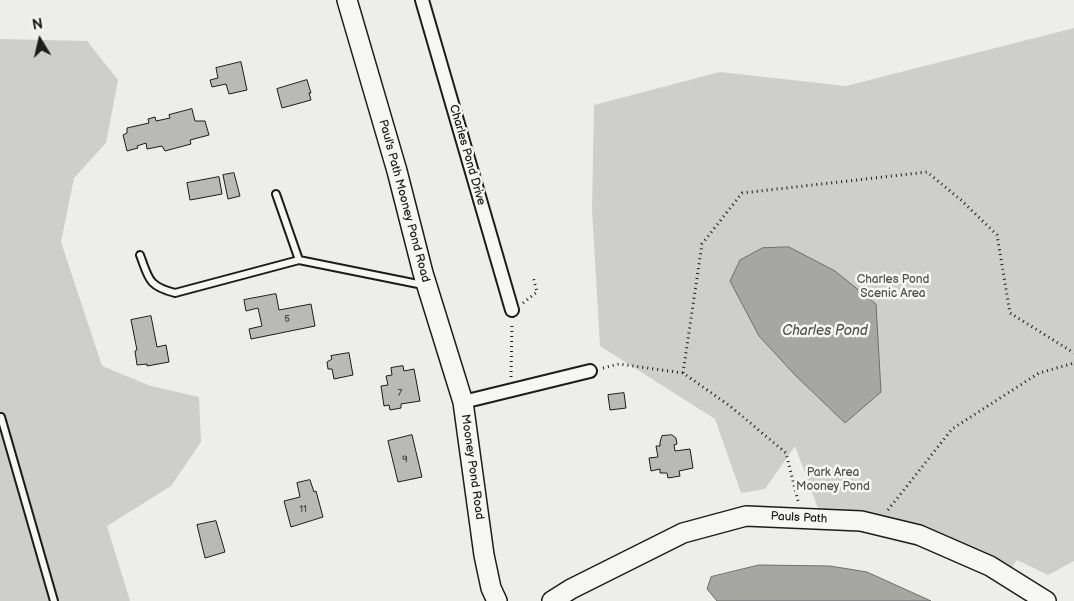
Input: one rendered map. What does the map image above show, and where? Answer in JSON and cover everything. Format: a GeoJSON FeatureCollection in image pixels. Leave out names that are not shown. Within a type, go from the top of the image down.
{"type":"FeatureCollection","features":[{"type":"Feature","properties":{"kind":"street","name":"Paul's Path Mooney Pond Road"},"geometry":{"type":"LineString","coordinates":[[347,0],[394,162],[427,286],[463,402]]}},
{"type":"Feature","properties":{"kind":"street","name":"Charles Pond Drive"},"geometry":{"type":"LineString","coordinates":[[422,0],[512,310]]}},
{"type":"Feature","properties":{"kind":"street","name":"Mooney Pond Road"},"geometry":{"type":"LineString","coordinates":[[498,601],[491,588],[484,555],[463,402],[590,371]]}},
{"type":"Feature","properties":{"kind":"street","name":"Pauls Path"},"geometry":{"type":"LineString","coordinates":[[552,601],[571,589],[683,533],[746,516],[861,521],[919,535],[990,566],[1046,601]]}},
{"type":"Feature","properties":{"kind":"lane"},"geometry":{"type":"LineString","coordinates":[[276,194],[299,260]]}},
{"type":"Feature","properties":{"kind":"lane"},"geometry":{"type":"LineString","coordinates":[[140,255],[153,284],[160,289],[175,293],[299,260],[427,286]]}},
{"type":"Feature","properties":{"kind":"lane"},"geometry":{"type":"LineString","coordinates":[[1,417],[54,601]]}},
{"type":"Feature","properties":{"kind":"path"},"geometry":{"type":"LineString","coordinates":[[683,372],[702,244],[742,193],[927,172],[961,200],[997,235],[1010,313],[1074,353]]}},
{"type":"Feature","properties":{"kind":"path"},"geometry":{"type":"LineString","coordinates":[[511,390],[512,310],[537,292],[533,277]]}},
{"type":"Feature","properties":{"kind":"path"},"geometry":{"type":"LineString","coordinates":[[876,525],[952,429],[1039,373],[1074,363]]}},
{"type":"Feature","properties":{"kind":"path"},"geometry":{"type":"LineString","coordinates":[[590,371],[619,364],[683,372],[730,406],[786,453],[803,518]]}},
{"type":"Feature","properties":{"kind":"green space","name":"Charles Pond Scenic Area"},"geometry":{"type":"Polygon","coordinates":[[[1074,28],[1074,561],[1048,575],[1017,560],[1006,576],[919,528],[819,511],[795,446],[765,489],[741,493],[715,419],[600,346],[592,210],[594,105],[720,72],[846,86],[1074,28]]]}},
{"type":"Feature","properties":{"kind":"green space"},"geometry":{"type":"Polygon","coordinates":[[[0,39],[87,41],[118,80],[106,143],[74,178],[61,242],[102,366],[151,386],[199,397],[201,442],[171,486],[107,526],[130,601],[0,601],[0,39]]]}},
{"type":"Feature","properties":{"kind":"water","name":"Charles Pond"},"geometry":{"type":"Polygon","coordinates":[[[789,247],[835,271],[876,304],[881,392],[845,423],[795,375],[759,336],[730,281],[740,260],[762,248],[789,247]]]}},
{"type":"Feature","properties":{"kind":"water"},"geometry":{"type":"Polygon","coordinates":[[[759,565],[830,566],[867,572],[931,601],[717,601],[707,589],[711,577],[759,565]]]}},
{"type":"Feature","properties":{"kind":"building"},"geometry":{"type":"Polygon","coordinates":[[[241,62],[247,90],[229,94],[226,84],[212,87],[210,80],[218,78],[216,68],[241,62]]]}},
{"type":"Feature","properties":{"kind":"building"},"geometry":{"type":"Polygon","coordinates":[[[307,80],[311,100],[282,108],[277,89],[307,80]]]}},
{"type":"Feature","properties":{"kind":"building"},"geometry":{"type":"Polygon","coordinates":[[[192,109],[195,121],[205,121],[209,135],[190,140],[191,144],[165,151],[162,146],[147,149],[146,143],[137,146],[138,148],[127,151],[123,135],[127,133],[127,128],[149,123],[148,119],[155,117],[156,121],[170,118],[169,115],[192,109]]]}},
{"type":"Feature","properties":{"kind":"building"},"geometry":{"type":"Polygon","coordinates":[[[234,173],[240,196],[228,199],[223,175],[234,173]]]}},
{"type":"Feature","properties":{"kind":"building"},"geometry":{"type":"Polygon","coordinates":[[[219,177],[222,194],[190,200],[187,183],[219,177]]]}},
{"type":"Feature","properties":{"kind":"building"},"geometry":{"type":"Polygon","coordinates":[[[276,294],[279,310],[311,304],[315,326],[251,339],[249,329],[262,326],[258,308],[246,311],[244,300],[276,294]]]}},
{"type":"Feature","properties":{"kind":"building"},"geometry":{"type":"Polygon","coordinates":[[[151,316],[157,347],[166,345],[169,362],[147,366],[147,364],[137,365],[135,351],[137,350],[131,320],[151,316]]]}},
{"type":"Feature","properties":{"kind":"building"},"geometry":{"type":"Polygon","coordinates":[[[349,353],[353,375],[334,379],[332,369],[328,369],[327,362],[332,359],[331,356],[349,353]]]}},
{"type":"Feature","properties":{"kind":"building"},"geometry":{"type":"Polygon","coordinates":[[[403,366],[404,371],[414,369],[420,401],[401,404],[401,408],[390,410],[389,405],[384,406],[381,386],[388,385],[386,376],[392,375],[391,368],[403,366]]]}},
{"type":"Feature","properties":{"kind":"building"},"geometry":{"type":"Polygon","coordinates":[[[624,393],[626,408],[610,410],[608,395],[624,393]]]}},
{"type":"Feature","properties":{"kind":"building"},"geometry":{"type":"Polygon","coordinates":[[[412,435],[422,477],[398,482],[388,441],[412,435]]]}},
{"type":"Feature","properties":{"kind":"building"},"geometry":{"type":"Polygon","coordinates":[[[672,435],[676,438],[675,451],[690,449],[693,468],[679,471],[680,476],[668,478],[667,473],[660,473],[660,469],[651,471],[649,458],[658,457],[656,446],[660,446],[662,436],[672,435]]]}},
{"type":"Feature","properties":{"kind":"building"},"geometry":{"type":"Polygon","coordinates":[[[310,480],[314,492],[316,491],[323,517],[291,527],[284,501],[300,497],[297,483],[310,480]]]}},
{"type":"Feature","properties":{"kind":"building"},"geometry":{"type":"Polygon","coordinates":[[[216,521],[225,552],[205,558],[197,525],[216,521]]]}},
{"type":"Feature","properties":{"kind":"park label","name":"Park Area Mooney Pond"},"geometry":{"type":"Point","coordinates":[833,480]}}]}
